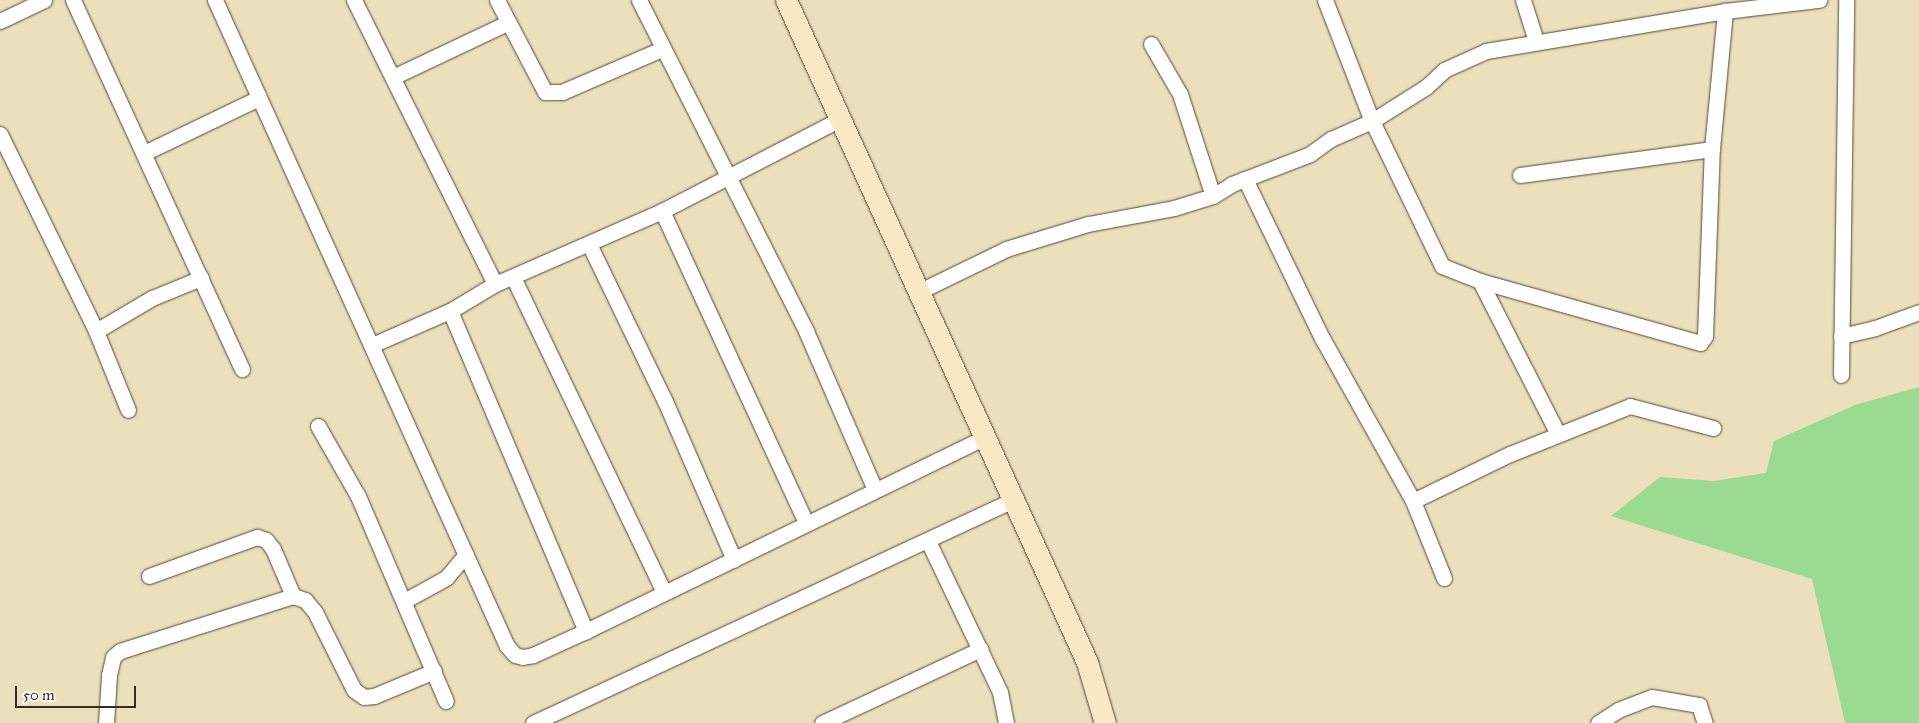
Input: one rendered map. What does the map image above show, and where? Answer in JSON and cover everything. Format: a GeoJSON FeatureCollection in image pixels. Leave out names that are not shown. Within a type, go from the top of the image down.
{"type":"FeatureCollection","features":[{"type":"Feature","properties":{"kind":"main road"},"geometry":{"type":"LineString","coordinates":[[786,0],[920,291],[983,438],[1087,662],[1106,723]]}},
{"type":"Feature","properties":{"kind":"street"},"geometry":{"type":"LineString","coordinates":[[0,21],[44,0]]}},
{"type":"Feature","properties":{"kind":"street"},"geometry":{"type":"LineString","coordinates":[[73,0],[242,369]]}},
{"type":"Feature","properties":{"kind":"street"},"geometry":{"type":"LineString","coordinates":[[215,0],[507,646],[515,655],[522,658],[533,655],[586,631],[983,438]]}},
{"type":"Feature","properties":{"kind":"street"},"geometry":{"type":"LineString","coordinates":[[354,0],[395,76],[496,284]]}},
{"type":"Feature","properties":{"kind":"street"},"geometry":{"type":"LineString","coordinates":[[497,0],[507,23],[542,88],[549,93],[562,92],[662,49]]}},
{"type":"Feature","properties":{"kind":"street"},"geometry":{"type":"LineString","coordinates":[[639,0],[662,49],[806,331],[875,490]]}},
{"type":"Feature","properties":{"kind":"street"},"geometry":{"type":"LineString","coordinates":[[1325,0],[1372,121],[1439,263],[1449,271],[1480,281],[1700,343],[1704,341],[1712,149],[1725,11]]}},
{"type":"Feature","properties":{"kind":"street"},"geometry":{"type":"LineString","coordinates":[[1523,0],[1536,41]]}},
{"type":"Feature","properties":{"kind":"street"},"geometry":{"type":"LineString","coordinates":[[920,291],[1006,249],[1088,224],[1174,208],[1213,196],[1245,179],[1310,154],[1332,139],[1372,121],[1458,62],[1486,51],[1536,41],[1777,2],[1819,0]]}},
{"type":"Feature","properties":{"kind":"street"},"geometry":{"type":"LineString","coordinates":[[1841,375],[1846,0]]}},
{"type":"Feature","properties":{"kind":"street"},"geometry":{"type":"LineString","coordinates":[[395,76],[507,23]]}},
{"type":"Feature","properties":{"kind":"street"},"geometry":{"type":"LineString","coordinates":[[1151,44],[1180,94],[1213,196]]}},
{"type":"Feature","properties":{"kind":"street"},"geometry":{"type":"LineString","coordinates":[[144,153],[259,98]]}},
{"type":"Feature","properties":{"kind":"street"},"geometry":{"type":"LineString","coordinates":[[372,345],[450,311],[496,284],[662,211],[840,119]]}},
{"type":"Feature","properties":{"kind":"street"},"geometry":{"type":"LineString","coordinates":[[0,134],[96,331],[128,410]]}},
{"type":"Feature","properties":{"kind":"street"},"geometry":{"type":"LineString","coordinates":[[1520,175],[1712,149]]}},
{"type":"Feature","properties":{"kind":"street"},"geometry":{"type":"LineString","coordinates":[[1245,179],[1322,338],[1413,501],[1444,578]]}},
{"type":"Feature","properties":{"kind":"street"},"geometry":{"type":"LineString","coordinates":[[662,211],[806,523]]}},
{"type":"Feature","properties":{"kind":"street"},"geometry":{"type":"LineString","coordinates":[[589,244],[665,401],[734,560]]}},
{"type":"Feature","properties":{"kind":"street"},"geometry":{"type":"LineString","coordinates":[[513,277],[664,592]]}},
{"type":"Feature","properties":{"kind":"street"},"geometry":{"type":"LineString","coordinates":[[96,331],[152,298],[201,278]]}},
{"type":"Feature","properties":{"kind":"street"},"geometry":{"type":"LineString","coordinates":[[1480,281],[1558,434]]}},
{"type":"Feature","properties":{"kind":"street"},"geometry":{"type":"LineString","coordinates":[[450,311],[586,631]]}},
{"type":"Feature","properties":{"kind":"street"},"geometry":{"type":"LineString","coordinates":[[1841,336],[1875,328],[1919,312]]}},
{"type":"Feature","properties":{"kind":"street"},"geometry":{"type":"LineString","coordinates":[[1413,501],[1558,434],[1616,410],[1636,406],[1713,428]]}},
{"type":"Feature","properties":{"kind":"street"},"geometry":{"type":"LineString","coordinates":[[318,426],[358,496],[446,701]]}},
{"type":"Feature","properties":{"kind":"street"},"geometry":{"type":"LineString","coordinates":[[533,723],[1013,500]]}},
{"type":"Feature","properties":{"kind":"street"},"geometry":{"type":"LineString","coordinates":[[149,576],[256,537],[266,540],[273,549],[293,596]]}},
{"type":"Feature","properties":{"kind":"street"},"geometry":{"type":"LineString","coordinates":[[928,541],[1004,700],[1006,723]]}},
{"type":"Feature","properties":{"kind":"street"},"geometry":{"type":"LineString","coordinates":[[404,601],[446,578],[466,554]]}},
{"type":"Feature","properties":{"kind":"street"},"geometry":{"type":"LineString","coordinates":[[106,723],[109,675],[113,657],[120,650],[293,596],[305,600],[316,612],[354,690],[364,697],[374,696],[434,672]]}},
{"type":"Feature","properties":{"kind":"street"},"geometry":{"type":"LineString","coordinates":[[822,723],[981,649]]}},
{"type":"Feature","properties":{"kind":"street"},"geometry":{"type":"LineString","coordinates":[[1598,723],[1618,710],[1652,697],[1699,705],[1705,723]]}},
{"type":"Feature","properties":{"kind":"green space"},"geometry":{"type":"Polygon","coordinates":[[[1919,387],[1919,723],[1845,723],[1812,579],[1611,516],[1660,477],[1714,481],[1766,473],[1774,441],[1855,405],[1919,387]]]}}]}
